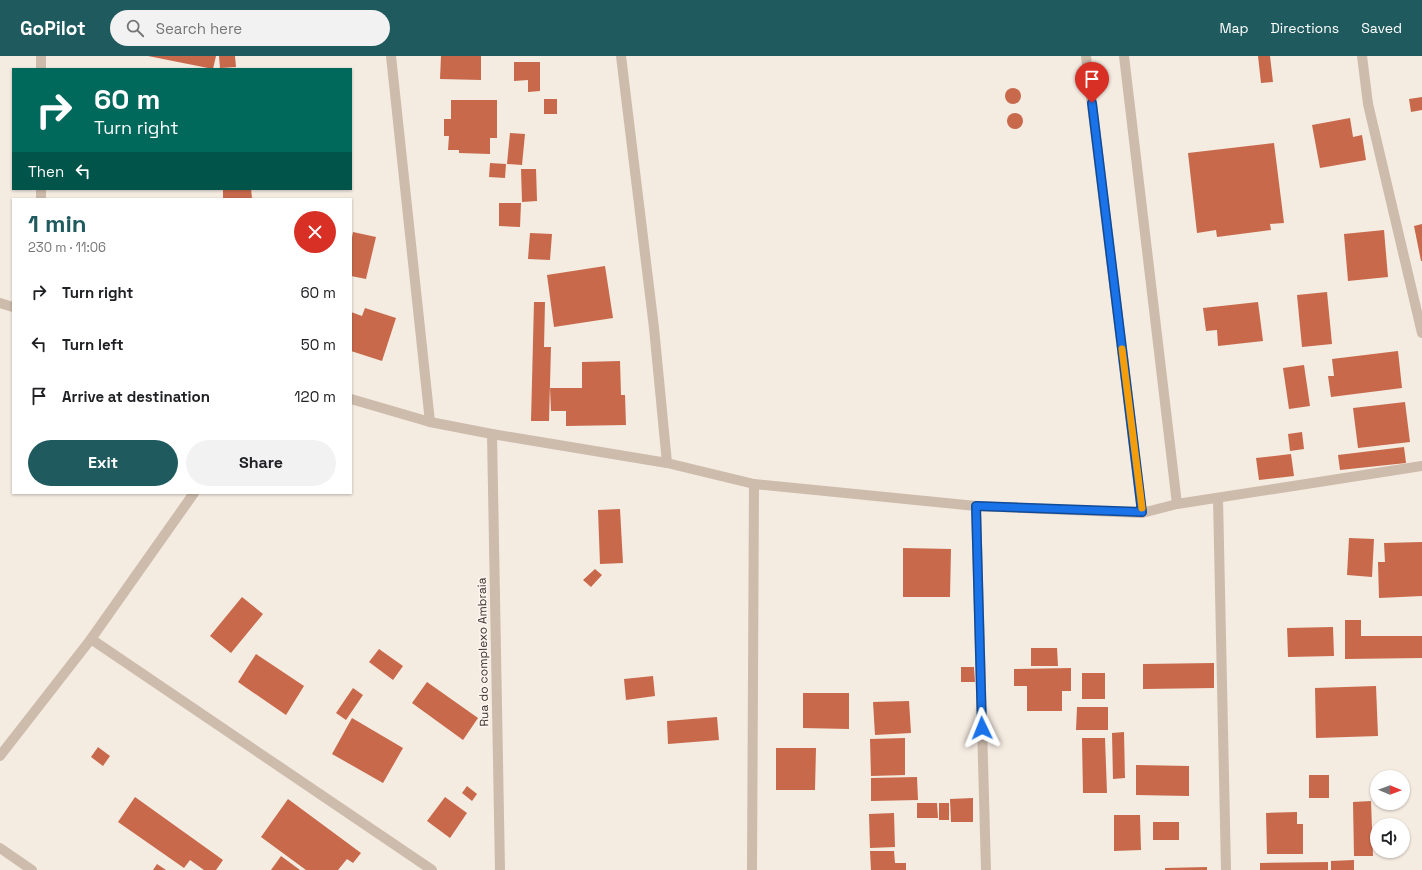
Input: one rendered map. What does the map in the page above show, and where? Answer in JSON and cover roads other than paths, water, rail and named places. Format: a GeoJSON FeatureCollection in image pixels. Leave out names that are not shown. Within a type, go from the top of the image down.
{"type":"FeatureCollection","features":[{"type":"Feature","properties":{"kind":"street"},"geometry":{"type":"LineString","coordinates":[[40,56],[40,68]]}},
{"type":"Feature","properties":{"kind":"street"},"geometry":{"type":"LineString","coordinates":[[391,56],[430,422]]}},
{"type":"Feature","properties":{"kind":"street"},"geometry":{"type":"LineString","coordinates":[[621,56],[654,328],[667,463]]}},
{"type":"Feature","properties":{"kind":"street"},"geometry":{"type":"LineString","coordinates":[[1086,56],[1142,512]]}},
{"type":"Feature","properties":{"kind":"street"},"geometry":{"type":"LineString","coordinates":[[1124,56],[1177,504]]}},
{"type":"Feature","properties":{"kind":"street"},"geometry":{"type":"LineString","coordinates":[[1362,56],[1368,104],[1422,333]]}},
{"type":"Feature","properties":{"kind":"street"},"geometry":{"type":"LineString","coordinates":[[0,303],[12,307]]}},
{"type":"Feature","properties":{"kind":"street"},"geometry":{"type":"LineString","coordinates":[[352,399],[430,422],[492,434],[667,463],[754,484],[976,506],[1142,512],[1177,504],[1422,466]]}},
{"type":"Feature","properties":{"kind":"street","name":"Rua do complexo Ambraia"},"geometry":{"type":"LineString","coordinates":[[492,434],[500,870]]}},
{"type":"Feature","properties":{"kind":"street"},"geometry":{"type":"LineString","coordinates":[[752,870],[754,484]]}},
{"type":"Feature","properties":{"kind":"street"},"geometry":{"type":"LineString","coordinates":[[0,756],[91,639],[193,494]]}},
{"type":"Feature","properties":{"kind":"street"},"geometry":{"type":"LineString","coordinates":[[1218,498],[1226,870]]}},
{"type":"Feature","properties":{"kind":"street"},"geometry":{"type":"LineString","coordinates":[[976,506],[986,870]]}},
{"type":"Feature","properties":{"kind":"street"},"geometry":{"type":"LineString","coordinates":[[91,639],[432,870]]}},
{"type":"Feature","properties":{"kind":"street"},"geometry":{"type":"LineString","coordinates":[[0,848],[32,870]]}}]}
